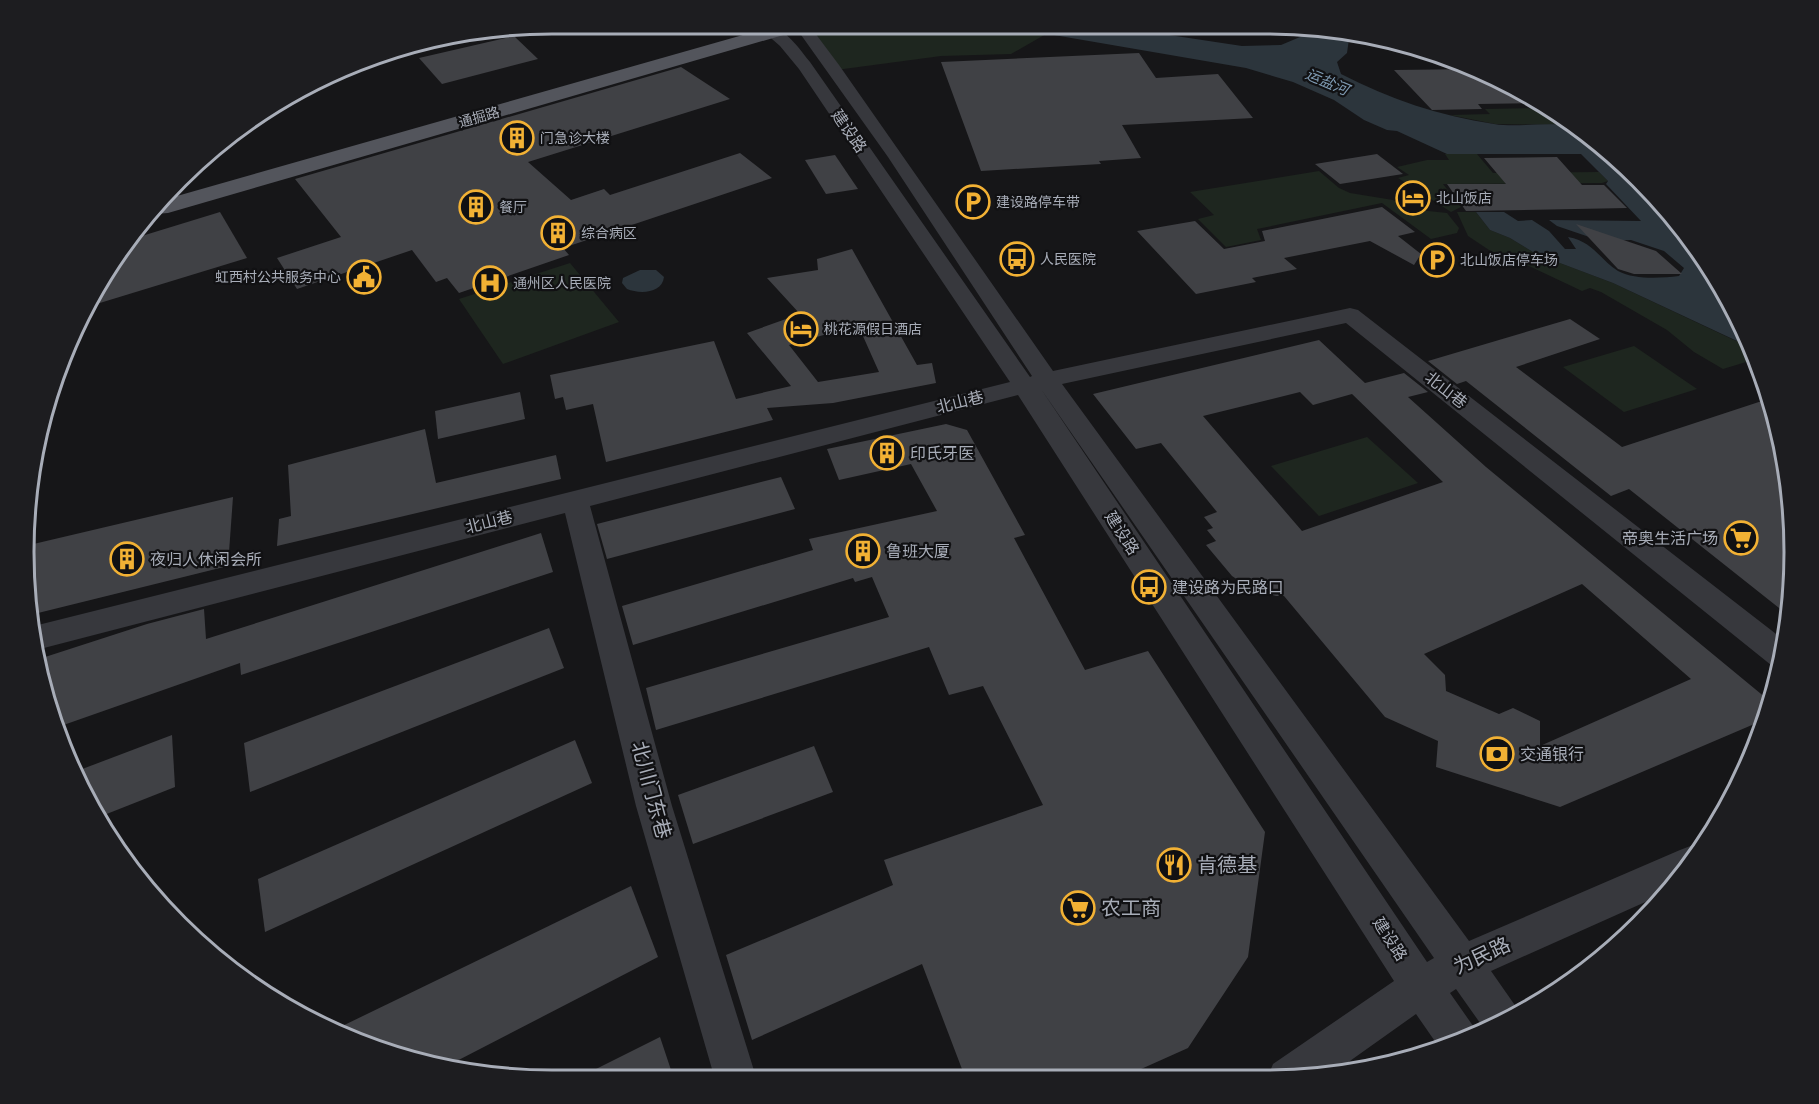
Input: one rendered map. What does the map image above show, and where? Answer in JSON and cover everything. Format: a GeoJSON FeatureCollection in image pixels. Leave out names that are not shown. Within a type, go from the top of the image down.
{"type":"FeatureCollection","features":[{"type":"Feature","properties":{"kind":"main road","name":"通掘路"},"geometry":{"type":"LineString","coordinates":[[192,181],[752,34]]}},
{"type":"Feature","properties":{"kind":"main road","name":"通掘路"},"geometry":{"type":"LineString","coordinates":[[168,206],[755,34]]}},
{"type":"Feature","properties":{"kind":"street","name":"建设路"},"geometry":{"type":"LineString","coordinates":[[784,34],[837,116],[1036,383],[1499,1015]]}},
{"type":"Feature","properties":{"kind":"street","name":"北山巷"},"geometry":{"type":"LineString","coordinates":[[41,636],[1036,383],[1350,315],[1775,651]]}},
{"type":"Feature","properties":{"kind":"street","name":"建设路"},"geometry":{"type":"LineString","coordinates":[[1036,383],[1421,987],[1455,1034]]}},
{"type":"Feature","properties":{"kind":"street","name":"北川门东巷"},"geometry":{"type":"LineString","coordinates":[[575,501],[654,806],[733,1070]]}},
{"type":"Feature","properties":{"kind":"street","name":"为民路"},"geometry":{"type":"LineString","coordinates":[[1304,1068],[1421,987],[1462,964],[1676,870]]}},
{"type":"Feature","properties":{"kind":"shaded area"},"geometry":{"type":"Polygon","coordinates":[[[808,34],[1046,34],[1011,54],[941,56],[836,70],[808,34]]]}},
{"type":"Feature","properties":{"kind":"shaded area"},"geometry":{"type":"Polygon","coordinates":[[[1533,108],[1559,125],[1495,124],[1450,115],[1490,114],[1485,109],[1533,108]]]}},
{"type":"Feature","properties":{"kind":"shaded area"},"geometry":{"type":"Polygon","coordinates":[[[1445,154],[1477,154],[1493,173],[1599,172],[1608,181],[1602,183],[1443,184],[1461,207],[1451,212],[1398,178],[1409,175],[1397,167],[1427,160],[1449,160],[1445,154]]]}},
{"type":"Feature","properties":{"kind":"shaded area"},"geometry":{"type":"Polygon","coordinates":[[[1319,171],[1339,188],[1350,193],[1393,200],[1409,209],[1447,213],[1459,228],[1457,233],[1431,239],[1382,203],[1257,229],[1261,240],[1226,247],[1198,219],[1214,215],[1190,192],[1319,171]]]}},
{"type":"Feature","properties":{"kind":"shaded area"},"geometry":{"type":"Polygon","coordinates":[[[1457,212],[1476,212],[1490,230],[1510,238],[1536,254],[1613,283],[1736,341],[1739,340],[1748,361],[1723,369],[1694,352],[1667,330],[1601,292],[1590,288],[1582,291],[1529,266],[1498,256],[1468,236],[1457,212]]]}},
{"type":"Feature","properties":{"kind":"shaded area"},"geometry":{"type":"Polygon","coordinates":[[[570,263],[619,322],[503,364],[459,299],[570,263]]]}},
{"type":"Feature","properties":{"kind":"shaded area"},"geometry":{"type":"Polygon","coordinates":[[[1634,346],[1697,389],[1624,412],[1563,367],[1634,346]]]}},
{"type":"Feature","properties":{"kind":"shaded area"},"geometry":{"type":"Polygon","coordinates":[[[1367,437],[1418,483],[1319,516],[1271,466],[1367,437]]]}},
{"type":"Feature","properties":{"kind":"water","name":"运盐河"},"geometry":{"type":"Polygon","coordinates":[[[1049,34],[1162,34],[1242,46],[1281,45],[1301,36],[1349,41],[1347,53],[1337,62],[1341,74],[1378,91],[1434,111],[1474,121],[1506,125],[1559,125],[1582,141],[1633,186],[1678,237],[1715,293],[1739,340],[1613,283],[1536,254],[1510,238],[1490,230],[1476,212],[1504,212],[1518,221],[1532,220],[1549,231],[1565,249],[1576,249],[1568,237],[1577,239],[1625,274],[1648,278],[1679,276],[1684,268],[1664,251],[1631,240],[1601,241],[1557,226],[1549,220],[1641,221],[1606,184],[1608,181],[1581,154],[1447,154],[1397,131],[1387,130],[1364,120],[1334,100],[1293,82],[1246,68],[1049,34]]]}},
{"type":"Feature","properties":{"kind":"water"},"geometry":{"type":"Polygon","coordinates":[[[640,270],[656,270],[664,277],[662,283],[655,290],[638,292],[627,289],[622,283],[623,278],[640,270]]]}},
{"type":"Feature","properties":{"kind":"building"},"geometry":{"type":"Polygon","coordinates":[[[514,36],[538,59],[442,84],[419,58],[514,36]]]}},
{"type":"Feature","properties":{"kind":"building"},"geometry":{"type":"Polygon","coordinates":[[[1139,53],[1156,78],[1218,74],[1253,118],[1122,125],[1141,158],[1099,161],[1101,164],[981,171],[941,62],[1139,53]]]}},
{"type":"Feature","properties":{"kind":"building"},"geometry":{"type":"Polygon","coordinates":[[[681,67],[730,99],[528,162],[571,200],[604,189],[610,195],[740,153],[772,178],[563,248],[569,255],[459,293],[447,278],[436,282],[412,250],[297,289],[277,258],[341,237],[295,179],[681,67]]]}},
{"type":"Feature","properties":{"kind":"building"},"geometry":{"type":"Polygon","coordinates":[[[1452,69],[1524,103],[1478,104],[1482,109],[1432,110],[1394,70],[1452,69]]]}},
{"type":"Feature","properties":{"kind":"building"},"geometry":{"type":"Polygon","coordinates":[[[1377,154],[1403,174],[1340,184],[1315,164],[1377,154]]]}},
{"type":"Feature","properties":{"kind":"building"},"geometry":{"type":"Polygon","coordinates":[[[835,155],[858,189],[826,194],[805,160],[835,155]]]}},
{"type":"Feature","properties":{"kind":"building"},"geometry":{"type":"Polygon","coordinates":[[[1557,157],[1582,185],[1604,185],[1627,208],[1466,211],[1447,184],[1506,184],[1484,158],[1557,157]]]}},
{"type":"Feature","properties":{"kind":"building"},"geometry":{"type":"Polygon","coordinates":[[[1382,207],[1415,232],[1398,236],[1421,254],[1414,265],[1370,241],[1284,258],[1297,269],[1252,278],[1256,282],[1196,294],[1137,231],[1195,221],[1224,249],[1265,241],[1262,231],[1382,207]]]}},
{"type":"Feature","properties":{"kind":"building"},"geometry":{"type":"Polygon","coordinates":[[[220,212],[247,258],[98,303],[142,236],[220,212]]]}},
{"type":"Feature","properties":{"kind":"building"},"geometry":{"type":"Polygon","coordinates":[[[1576,224],[1656,251],[1682,274],[1634,274],[1618,269],[1576,224]]]}},
{"type":"Feature","properties":{"kind":"building"},"geometry":{"type":"Polygon","coordinates":[[[852,249],[917,365],[932,363],[936,383],[833,403],[767,408],[773,420],[606,462],[593,404],[566,410],[563,397],[555,399],[550,375],[714,341],[736,399],[791,386],[747,333],[800,314],[767,278],[818,270],[817,259],[852,249]],[[858,325],[789,345],[818,382],[879,372],[858,325]]]}},
{"type":"Feature","properties":{"kind":"building"},"geometry":{"type":"Polygon","coordinates":[[[1570,319],[1600,339],[1516,367],[1622,447],[1762,401],[1775,451],[1780,484],[1784,552],[1781,610],[1629,489],[1611,496],[1466,381],[1457,384],[1428,361],[1570,319]]]}},
{"type":"Feature","properties":{"kind":"building"},"geometry":{"type":"Polygon","coordinates":[[[1319,340],[1365,383],[1404,373],[1428,392],[1408,397],[1486,467],[1764,696],[1755,724],[1560,807],[1436,767],[1438,741],[1385,717],[1284,596],[1276,596],[1250,588],[1232,576],[1206,545],[1216,541],[1207,530],[1213,528],[1204,517],[1217,512],[1161,443],[1136,449],[1093,394],[1319,340]],[[1300,392],[1203,416],[1302,531],[1443,482],[1352,394],[1313,405],[1300,392]],[[1582,584],[1424,654],[1445,675],[1446,691],[1499,714],[1513,708],[1540,721],[1540,746],[1691,679],[1582,584]]]}},
{"type":"Feature","properties":{"kind":"building"},"geometry":{"type":"Polygon","coordinates":[[[520,392],[525,419],[438,439],[435,411],[520,392]]]}},
{"type":"Feature","properties":{"kind":"building"},"geometry":{"type":"Polygon","coordinates":[[[946,424],[967,430],[1025,535],[1014,538],[1085,670],[1148,651],[1265,832],[1248,957],[1188,1048],[1139,1070],[962,1070],[922,964],[752,1040],[726,955],[893,885],[884,860],[1043,805],[983,686],[949,695],[929,647],[656,730],[646,688],[889,617],[872,577],[855,582],[853,578],[633,645],[622,606],[813,550],[809,539],[937,511],[911,464],[839,480],[827,449],[946,424]]]}},
{"type":"Feature","properties":{"kind":"building"},"geometry":{"type":"Polygon","coordinates":[[[425,429],[436,483],[556,455],[561,479],[277,546],[279,519],[291,516],[288,465],[425,429]]]}},
{"type":"Feature","properties":{"kind":"building"},"geometry":{"type":"Polygon","coordinates":[[[781,477],[795,509],[607,559],[597,524],[781,477]]]}},
{"type":"Feature","properties":{"kind":"building","name":"夜归人休闲会所"},"geometry":{"type":"Polygon","coordinates":[[[233,497],[228,566],[38,613],[34,544],[233,497]]]}},
{"type":"Feature","properties":{"kind":"building"},"geometry":{"type":"Polygon","coordinates":[[[541,533],[553,572],[241,675],[240,663],[64,725],[45,657],[147,624],[204,609],[206,639],[541,533]]]}},
{"type":"Feature","properties":{"kind":"building"},"geometry":{"type":"Polygon","coordinates":[[[549,628],[564,668],[250,792],[244,743],[549,628]]]}},
{"type":"Feature","properties":{"kind":"building"},"geometry":{"type":"Polygon","coordinates":[[[172,735],[175,787],[106,814],[83,769],[172,735]]]}},
{"type":"Feature","properties":{"kind":"building"},"geometry":{"type":"Polygon","coordinates":[[[575,740],[592,783],[265,932],[258,879],[575,740]]]}},
{"type":"Feature","properties":{"kind":"building"},"geometry":{"type":"Polygon","coordinates":[[[814,746],[833,792],[693,844],[678,795],[814,746]]]}},
{"type":"Feature","properties":{"kind":"building"},"geometry":{"type":"Polygon","coordinates":[[[631,886],[658,957],[457,1061],[386,1042],[344,1025],[631,886]]]}},
{"type":"Feature","properties":{"kind":"building"},"geometry":{"type":"Polygon","coordinates":[[[660,1037],[671,1070],[594,1070],[660,1037]]]}},
{"type":"Feature","properties":{"kind":"place","name":"门急诊大楼"},"geometry":{"type":"Point","coordinates":[517,138]}},
{"type":"Feature","properties":{"kind":"place","name":"北山饭店"},"geometry":{"type":"Point","coordinates":[1413,198]}},
{"type":"Feature","properties":{"kind":"place","name":"建设路停车带"},"geometry":{"type":"Point","coordinates":[973,202]}},
{"type":"Feature","properties":{"kind":"place","name":"餐厅"},"geometry":{"type":"Point","coordinates":[476,207]}},
{"type":"Feature","properties":{"kind":"place","name":"综合病区"},"geometry":{"type":"Point","coordinates":[558,233]}},
{"type":"Feature","properties":{"kind":"place","name":"人民医院"},"geometry":{"type":"Point","coordinates":[1017,259]}},
{"type":"Feature","properties":{"kind":"place","name":"北山饭店停车场"},"geometry":{"type":"Point","coordinates":[1437,260]}},
{"type":"Feature","properties":{"kind":"place","name":"虹西村公共服务中心"},"geometry":{"type":"Point","coordinates":[364,277]}},
{"type":"Feature","properties":{"kind":"place","name":"通州区人民医院"},"geometry":{"type":"Point","coordinates":[490,283]}},
{"type":"Feature","properties":{"kind":"place","name":"桃花源假日酒店"},"geometry":{"type":"Point","coordinates":[801,329]}},
{"type":"Feature","properties":{"kind":"place","name":"印氏牙医"},"geometry":{"type":"Point","coordinates":[887,453]}},
{"type":"Feature","properties":{"kind":"place","name":"帝奥生活广场"},"geometry":{"type":"Point","coordinates":[1741,538]}},
{"type":"Feature","properties":{"kind":"place","name":"鲁班大厦"},"geometry":{"type":"Point","coordinates":[863,551]}},
{"type":"Feature","properties":{"kind":"place","name":"夜归人休闲会所"},"geometry":{"type":"Point","coordinates":[127,559]}},
{"type":"Feature","properties":{"kind":"place","name":"建设路为民路口"},"geometry":{"type":"Point","coordinates":[1149,587]}},
{"type":"Feature","properties":{"kind":"place","name":"交通银行"},"geometry":{"type":"Point","coordinates":[1497,754]}},
{"type":"Feature","properties":{"kind":"place","name":"肯德基"},"geometry":{"type":"Point","coordinates":[1174,865]}},
{"type":"Feature","properties":{"kind":"place","name":"农工商"},"geometry":{"type":"Point","coordinates":[1078,908]}}]}
